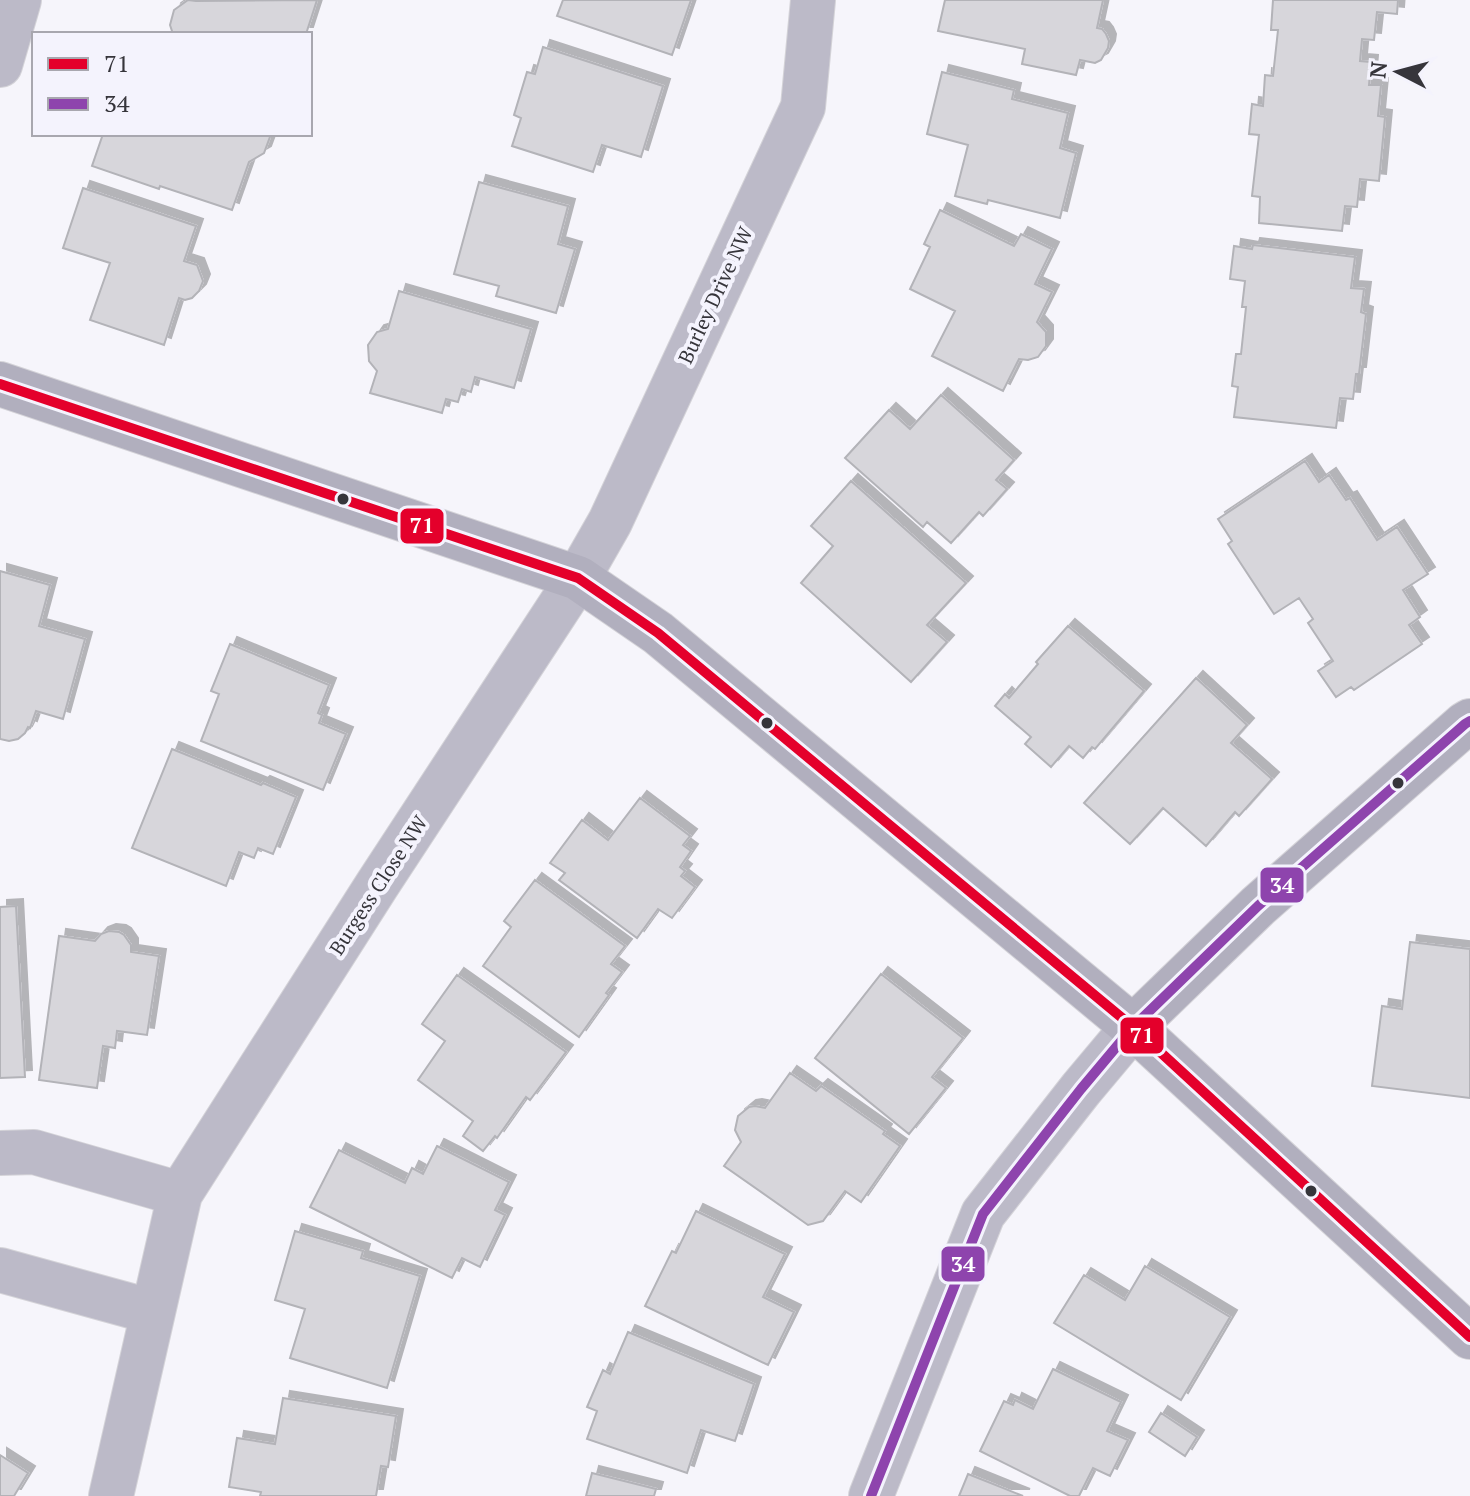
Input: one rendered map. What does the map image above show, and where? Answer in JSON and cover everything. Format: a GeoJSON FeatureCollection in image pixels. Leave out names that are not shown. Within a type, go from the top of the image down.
{"type":"FeatureCollection","features":[{"type":"Feature","properties":{"kind":"street"},"geometry":{"type":"LineString","coordinates":[[0,65],[19,0]]}},
{"type":"Feature","properties":{"kind":"street","name":"Burley Drive NW"},"geometry":{"type":"LineString","coordinates":[[578,578],[610,522],[803,107],[813,0]]}},
{"type":"Feature","properties":{"kind":"street"},"geometry":{"type":"LineString","coordinates":[[0,384],[578,578],[658,633],[1133,1027],[1470,1337]]}},
{"type":"Feature","properties":{"kind":"street","name":"Burgess Close NW"},"geometry":{"type":"LineString","coordinates":[[111,1496],[180,1194],[578,578]]}},
{"type":"Feature","properties":{"kind":"street"},"geometry":{"type":"LineString","coordinates":[[871,1496],[983,1214],[1133,1027],[1258,906],[1470,721]]}},
{"type":"Feature","properties":{"kind":"street"},"geometry":{"type":"LineString","coordinates":[[0,1153],[34,1152],[180,1194]]}},
{"type":"Feature","properties":{"kind":"street"},"geometry":{"type":"LineString","coordinates":[[0,1270],[153,1312]]}},
{"type":"Feature","properties":{"kind":"building"},"geometry":{"type":"Polygon","coordinates":[[[188,0],[317,0],[307,32],[172,32],[170,25],[174,10],[188,0]]]}},
{"type":"Feature","properties":{"kind":"building"},"geometry":{"type":"Polygon","coordinates":[[[563,0],[691,0],[672,55],[557,16],[563,0]]]}},
{"type":"Feature","properties":{"kind":"building"},"geometry":{"type":"Polygon","coordinates":[[[945,0],[1103,0],[1097,28],[1106,34],[1108,48],[1101,60],[1095,63],[1080,60],[1076,75],[1022,64],[1025,49],[938,31],[945,0]]]}},
{"type":"Feature","properties":{"kind":"building"},"geometry":{"type":"Polygon","coordinates":[[[1273,0],[1398,0],[1397,14],[1377,12],[1374,40],[1362,39],[1360,61],[1371,62],[1369,85],[1381,85],[1378,116],[1385,117],[1379,181],[1360,179],[1357,207],[1345,206],[1342,231],[1259,223],[1260,197],[1252,196],[1259,135],[1249,134],[1252,104],[1263,106],[1265,75],[1273,76],[1278,30],[1271,30],[1273,0]]]}},
{"type":"Feature","properties":{"kind":"building"},"geometry":{"type":"Polygon","coordinates":[[[543,47],[663,86],[641,157],[602,145],[593,172],[512,146],[521,118],[514,115],[527,72],[535,74],[543,47]]]}},
{"type":"Feature","properties":{"kind":"building"},"geometry":{"type":"Polygon","coordinates":[[[942,72],[1014,90],[1012,99],[1068,113],[1060,148],[1076,153],[1060,218],[988,200],[987,204],[955,196],[968,145],[927,134],[942,72]]]}},
{"type":"Feature","properties":{"kind":"building"},"geometry":{"type":"Polygon","coordinates":[[[102,136],[270,136],[264,153],[249,162],[232,210],[92,166],[102,136]]]}},
{"type":"Feature","properties":{"kind":"building"},"geometry":{"type":"Polygon","coordinates":[[[479,182],[568,206],[558,244],[575,249],[556,313],[496,296],[499,286],[454,274],[479,182]]]}},
{"type":"Feature","properties":{"kind":"building"},"geometry":{"type":"Polygon","coordinates":[[[83,188],[196,226],[184,261],[197,265],[203,281],[192,298],[179,298],[164,345],[90,320],[110,263],[63,248],[83,188]]]}},
{"type":"Feature","properties":{"kind":"building"},"geometry":{"type":"Polygon","coordinates":[[[940,210],[1014,246],[1021,234],[1052,249],[1035,284],[1052,292],[1037,322],[1046,332],[1046,346],[1038,357],[1019,359],[1003,391],[932,356],[955,311],[910,289],[930,247],[924,244],[940,210]]]}},
{"type":"Feature","properties":{"kind":"building"},"geometry":{"type":"Polygon","coordinates":[[[1253,245],[1355,257],[1351,288],[1364,289],[1361,312],[1366,314],[1353,399],[1340,398],[1336,428],[1234,417],[1238,387],[1232,386],[1236,354],[1241,354],[1246,307],[1242,307],[1245,281],[1230,279],[1234,246],[1252,249],[1253,245]]]}},
{"type":"Feature","properties":{"kind":"building"},"geometry":{"type":"Polygon","coordinates":[[[399,291],[531,329],[514,388],[475,377],[471,392],[462,389],[458,402],[446,399],[442,413],[370,393],[377,371],[369,361],[368,345],[377,332],[388,329],[399,291]]]}},
{"type":"Feature","properties":{"kind":"building"},"geometry":{"type":"Polygon","coordinates":[[[941,395],[1014,460],[996,480],[1007,489],[983,516],[979,512],[951,543],[927,522],[923,527],[845,458],[889,410],[910,429],[941,395]]]}},
{"type":"Feature","properties":{"kind":"building"},"geometry":{"type":"Polygon","coordinates":[[[1305,461],[1319,482],[1329,475],[1346,500],[1350,498],[1377,540],[1397,527],[1428,574],[1403,590],[1420,617],[1409,625],[1422,644],[1354,690],[1351,687],[1336,697],[1318,671],[1333,661],[1308,623],[1313,619],[1299,598],[1274,614],[1228,544],[1232,541],[1218,519],[1305,461]]]}},
{"type":"Feature","properties":{"kind":"building"},"geometry":{"type":"Polygon","coordinates":[[[851,481],[966,583],[927,625],[947,642],[911,682],[801,583],[833,546],[811,526],[851,481]]]}},
{"type":"Feature","properties":{"kind":"building"},"geometry":{"type":"Polygon","coordinates":[[[0,571],[50,585],[39,626],[85,639],[63,719],[36,711],[30,728],[18,739],[9,741],[0,739],[0,571]]]}},
{"type":"Feature","properties":{"kind":"building"},"geometry":{"type":"Polygon","coordinates":[[[1068,626],[1144,691],[1095,749],[1092,747],[1083,758],[1069,746],[1051,767],[1025,744],[1031,737],[995,706],[1005,694],[1009,698],[1068,626]]]}},
{"type":"Feature","properties":{"kind":"building"},"geometry":{"type":"Polygon","coordinates":[[[230,644],[329,685],[318,713],[322,715],[319,723],[346,734],[323,790],[201,741],[219,694],[211,691],[230,644]]]}},
{"type":"Feature","properties":{"kind":"building"},"geometry":{"type":"Polygon","coordinates":[[[1196,678],[1247,725],[1231,743],[1272,779],[1239,816],[1235,812],[1206,846],[1163,808],[1130,844],[1084,803],[1196,678]]]}},
{"type":"Feature","properties":{"kind":"building"},"geometry":{"type":"Polygon","coordinates":[[[172,749],[296,797],[273,854],[258,848],[254,858],[239,852],[226,886],[132,848],[172,749]]]}},
{"type":"Feature","properties":{"kind":"building"},"geometry":{"type":"Polygon","coordinates":[[[640,798],[690,836],[683,845],[691,851],[680,867],[685,871],[681,876],[695,887],[672,918],[658,909],[637,938],[559,880],[565,873],[550,863],[582,820],[608,840],[640,798]]]}},
{"type":"Feature","properties":{"kind":"building"},"geometry":{"type":"Polygon","coordinates":[[[535,880],[625,946],[611,964],[622,972],[579,1037],[483,966],[511,927],[504,921],[535,880]]]}},
{"type":"Feature","properties":{"kind":"building"},"geometry":{"type":"Polygon","coordinates":[[[16,906],[25,1077],[0,1078],[0,907],[16,906]]]}},
{"type":"Feature","properties":{"kind":"building"},"geometry":{"type":"Polygon","coordinates":[[[109,931],[124,935],[131,945],[131,952],[159,956],[147,1035],[117,1031],[115,1048],[103,1046],[97,1088],[39,1080],[59,936],[95,941],[109,931]]]}},
{"type":"Feature","properties":{"kind":"building"},"geometry":{"type":"Polygon","coordinates":[[[1410,942],[1470,949],[1470,1098],[1372,1086],[1382,1006],[1402,1009],[1410,942]]]}},
{"type":"Feature","properties":{"kind":"building"},"geometry":{"type":"Polygon","coordinates":[[[881,974],[963,1038],[932,1077],[946,1088],[909,1134],[815,1058],[881,974]]]}},
{"type":"Feature","properties":{"kind":"building"},"geometry":{"type":"Polygon","coordinates":[[[457,975],[566,1052],[530,1100],[526,1097],[497,1138],[495,1136],[483,1151],[463,1136],[473,1121],[418,1080],[445,1041],[422,1024],[457,975]]]}},
{"type":"Feature","properties":{"kind":"building"},"geometry":{"type":"Polygon","coordinates":[[[790,1073],[816,1091],[821,1086],[885,1131],[883,1134],[900,1146],[861,1202],[845,1191],[823,1221],[808,1225],[724,1166],[741,1142],[735,1130],[738,1116],[749,1107],[765,1108],[790,1073]]]}},
{"type":"Feature","properties":{"kind":"building"},"geometry":{"type":"Polygon","coordinates":[[[437,1146],[509,1182],[495,1210],[505,1215],[480,1267],[462,1258],[452,1278],[310,1207],[339,1150],[405,1183],[412,1168],[423,1174],[437,1146]]]}},
{"type":"Feature","properties":{"kind":"building"},"geometry":{"type":"Polygon","coordinates":[[[696,1211],[785,1254],[763,1297],[794,1312],[768,1365],[645,1306],[696,1211]]]}},
{"type":"Feature","properties":{"kind":"building"},"geometry":{"type":"Polygon","coordinates":[[[295,1231],[363,1251],[361,1258],[420,1276],[387,1388],[290,1358],[305,1309],[275,1300],[295,1231]]]}},
{"type":"Feature","properties":{"kind":"building"},"geometry":{"type":"Polygon","coordinates":[[[1145,1266],[1230,1317],[1181,1400],[1054,1323],[1084,1275],[1125,1300],[1145,1266]]]}},
{"type":"Feature","properties":{"kind":"building"},"geometry":{"type":"Polygon","coordinates":[[[628,1332],[754,1384],[735,1441],[701,1430],[687,1473],[587,1439],[597,1411],[587,1407],[603,1370],[610,1374],[628,1332]]]}},
{"type":"Feature","properties":{"kind":"building"},"geometry":{"type":"Polygon","coordinates":[[[1053,1369],[1121,1402],[1107,1431],[1128,1440],[1110,1476],[1093,1468],[1079,1496],[1070,1496],[980,1451],[1004,1401],[1013,1405],[1015,1400],[1033,1409],[1053,1369]]]}},
{"type":"Feature","properties":{"kind":"building"},"geometry":{"type":"Polygon","coordinates":[[[283,1398],[396,1416],[388,1467],[381,1466],[376,1496],[260,1496],[261,1492],[229,1487],[237,1438],[275,1444],[283,1398]]]}},
{"type":"Feature","properties":{"kind":"building"},"geometry":{"type":"Polygon","coordinates":[[[1161,1413],[1197,1437],[1185,1456],[1149,1432],[1161,1413]]]}},
{"type":"Feature","properties":{"kind":"building"},"geometry":{"type":"Polygon","coordinates":[[[0,1455],[28,1473],[14,1496],[0,1496],[0,1455]]]}},
{"type":"Feature","properties":{"kind":"building"},"geometry":{"type":"Polygon","coordinates":[[[592,1473],[656,1489],[654,1496],[586,1496],[592,1473]]]}},
{"type":"Feature","properties":{"kind":"building"},"geometry":{"type":"Polygon","coordinates":[[[968,1474],[1023,1496],[959,1496],[968,1474]]]}},
{"type":"Feature","properties":{"kind":"transit line","name":"71"},"geometry":{"type":"LineString","coordinates":[[0,384],[578,578],[658,633],[1133,1027],[1470,1337]]}},
{"type":"Feature","properties":{"kind":"transit line","name":"34"},"geometry":{"type":"LineString","coordinates":[[871,1496],[983,1214],[1133,1027],[1258,906],[1470,721]]}}]}
